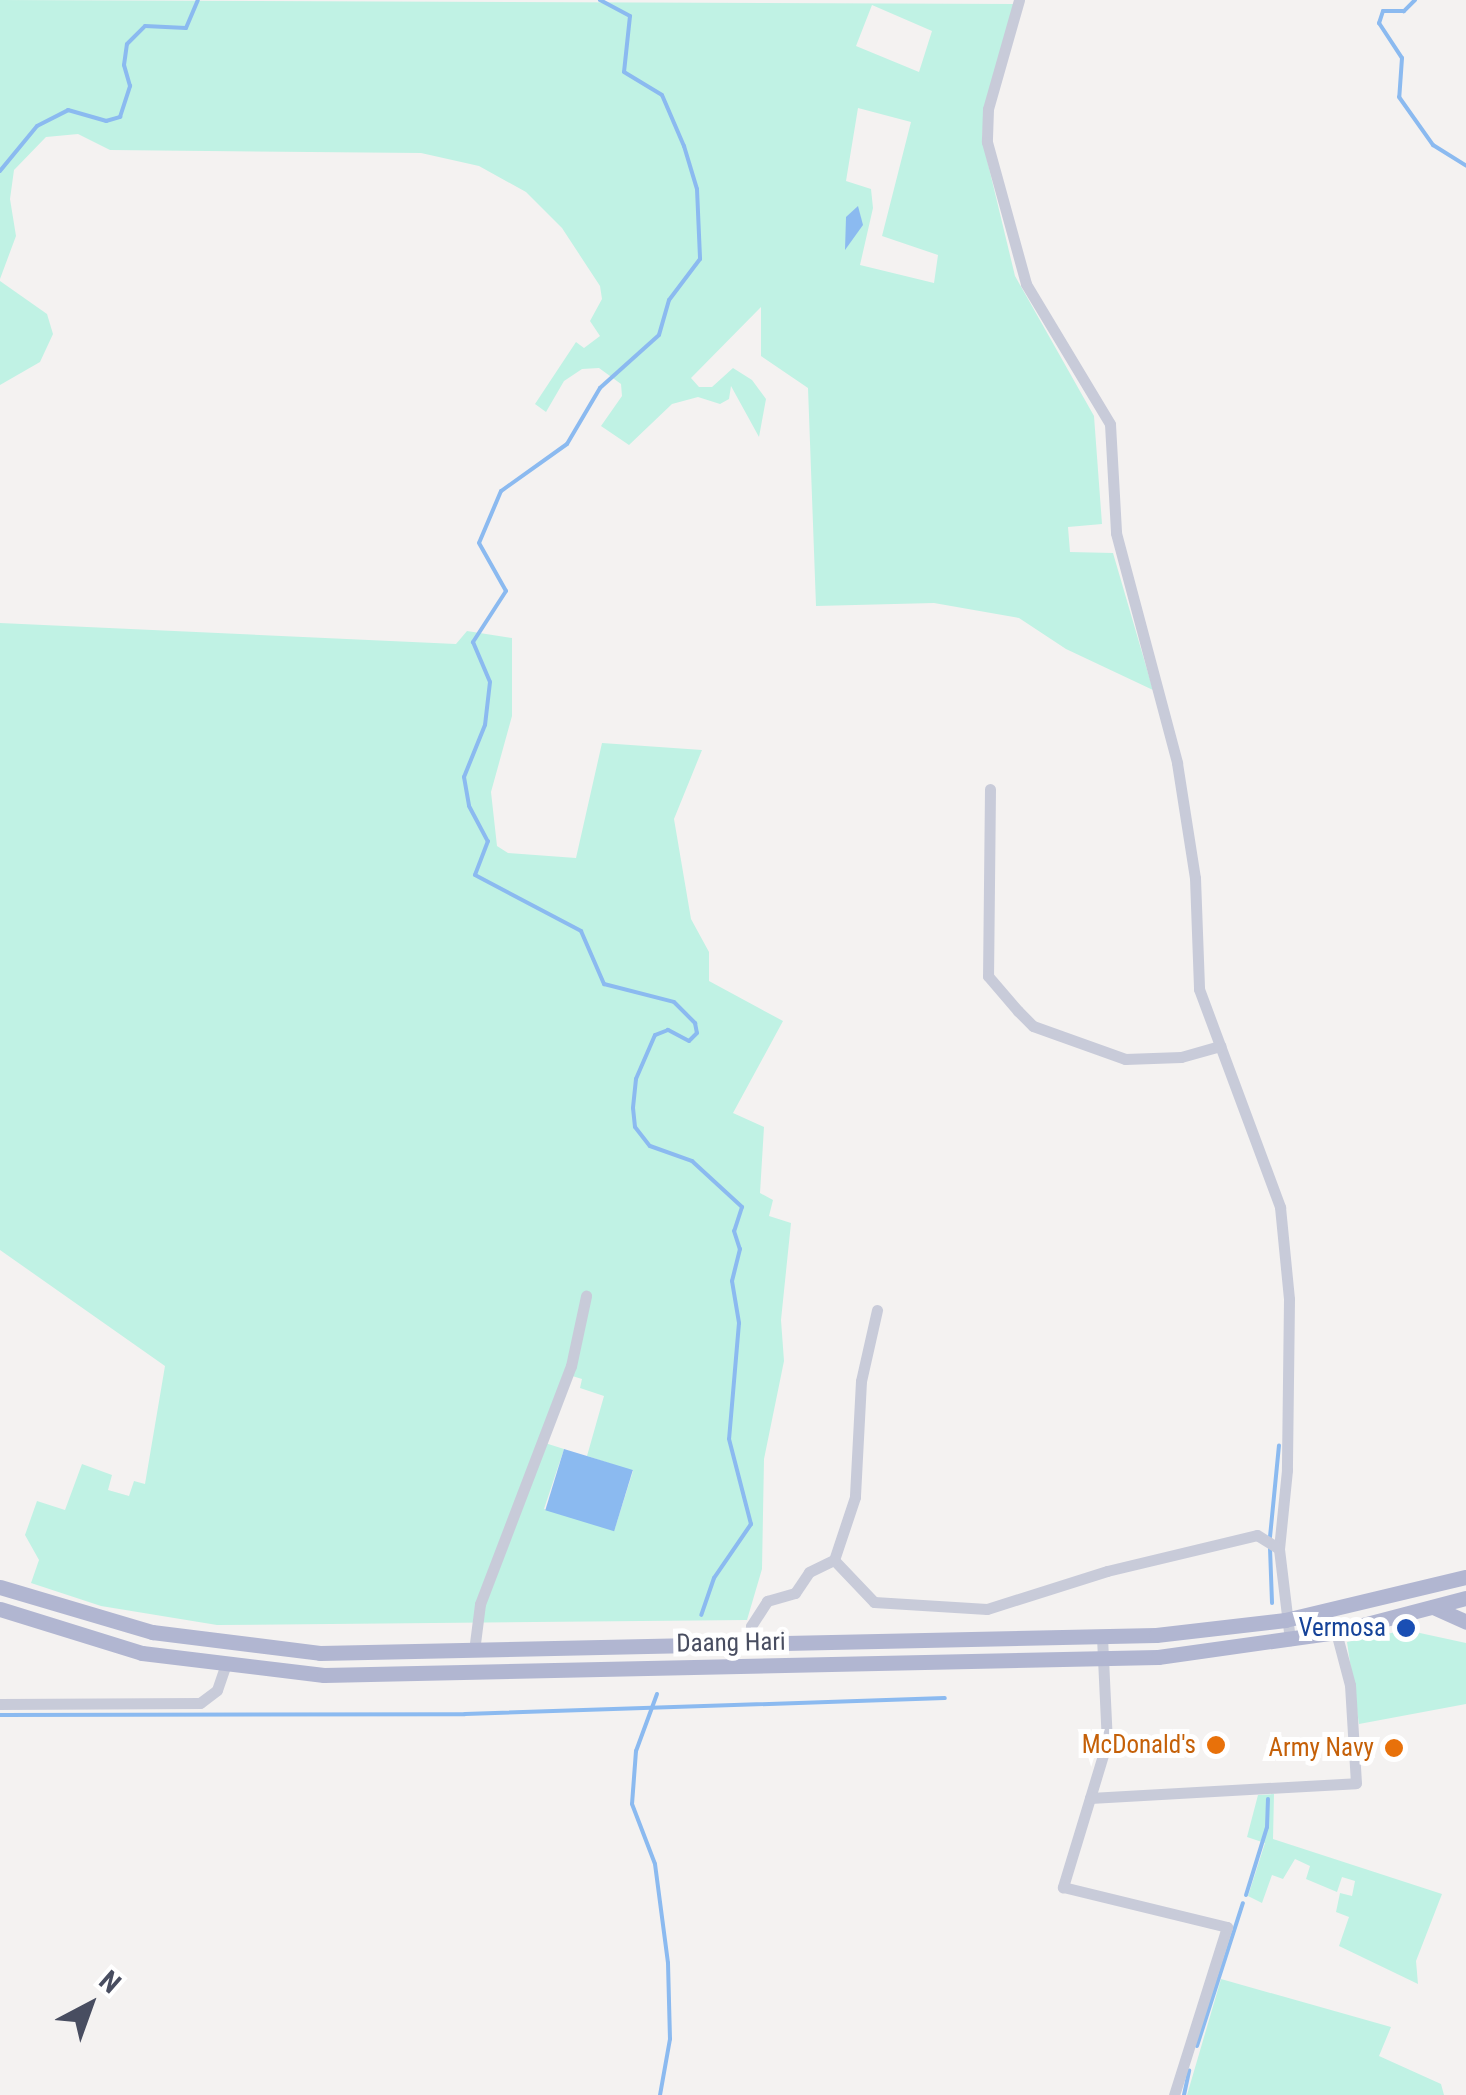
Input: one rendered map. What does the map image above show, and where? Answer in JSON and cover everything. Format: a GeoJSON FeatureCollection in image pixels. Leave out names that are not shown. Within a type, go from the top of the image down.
{"type":"FeatureCollection","features":[{"type":"Feature","properties":{"kind":"main road","name":"Daang Hari"},"geometry":{"type":"LineString","coordinates":[[0,1587],[93,1619],[228,1646],[320,1653],[748,1648],[1102,1637],[1286,1620],[1466,1577]]}},
{"type":"Feature","properties":{"kind":"main road","name":"Daang Hari"},"geometry":{"type":"LineString","coordinates":[[0,1610],[85,1640],[225,1668],[324,1675],[1104,1659],[1290,1640],[1466,1598]]}},
{"type":"Feature","properties":{"kind":"main road"},"geometry":{"type":"LineString","coordinates":[[1433,1607],[1466,1622]]}},
{"type":"Feature","properties":{"kind":"street"},"geometry":{"type":"LineString","coordinates":[[1019,0],[988,109],[987,142],[1026,284],[1110,424],[1116,532],[1177,763],[1194,878],[1199,990],[1280,1207],[1289,1299],[1288,1470],[1279,1548],[1290,1640]]}},
{"type":"Feature","properties":{"kind":"street"},"geometry":{"type":"LineString","coordinates":[[990,790],[988,976],[1018,1011],[1033,1026],[1125,1059],[1182,1057],[1220,1046]]}},
{"type":"Feature","properties":{"kind":"street"},"geometry":{"type":"LineString","coordinates":[[474,1651],[480,1604],[571,1366],[586,1296]]}},
{"type":"Feature","properties":{"kind":"street"},"geometry":{"type":"LineString","coordinates":[[748,1648],[751,1626],[766,1601],[795,1593],[809,1572],[834,1560],[855,1497],[861,1380],[877,1310]]}},
{"type":"Feature","properties":{"kind":"street"},"geometry":{"type":"LineString","coordinates":[[834,1560],[874,1602],[978,1610],[1257,1536],[1279,1548]]}},
{"type":"Feature","properties":{"kind":"street"},"geometry":{"type":"LineString","coordinates":[[1090,1798],[1356,1782],[1350,1686],[1336,1632]]}},
{"type":"Feature","properties":{"kind":"street"},"geometry":{"type":"LineString","coordinates":[[1102,1637],[1108,1742],[1062,1880],[1066,1890],[1227,1926],[1174,2095]]}},
{"type":"Feature","properties":{"kind":"street"},"geometry":{"type":"LineString","coordinates":[[0,1704],[200,1703],[221,1684],[225,1668]]}},
{"type":"Feature","properties":{"kind":"green space"},"geometry":{"type":"Polygon","coordinates":[[[0,0],[1015,4],[985,105],[982,139],[1015,276],[1094,416],[1102,524],[1068,527],[1070,552],[1113,553],[1153,690],[1066,649],[1019,618],[934,603],[816,606],[808,388],[761,356],[761,307],[691,378],[699,387],[712,387],[733,368],[752,380],[766,399],[759,437],[731,386],[729,399],[720,404],[698,397],[672,404],[629,445],[601,426],[622,396],[621,384],[599,368],[582,369],[564,381],[546,412],[535,404],[576,342],[584,348],[600,336],[590,321],[602,299],[600,286],[562,228],[526,192],[479,166],[421,153],[110,150],[78,134],[46,137],[14,170],[10,199],[16,236],[0,279],[0,0]],[[872,5],[856,46],[919,72],[932,31],[872,5]],[[858,108],[846,181],[871,189],[873,208],[860,265],[934,283],[938,255],[882,236],[911,122],[858,108]]]}},
{"type":"Feature","properties":{"kind":"green space"},"geometry":{"type":"Polygon","coordinates":[[[0,281],[47,314],[53,334],[40,362],[0,385],[0,281]]]}},
{"type":"Feature","properties":{"kind":"green space"},"geometry":{"type":"Polygon","coordinates":[[[0,623],[456,644],[467,631],[512,638],[512,716],[491,792],[497,846],[508,853],[576,858],[602,743],[702,750],[674,819],[691,919],[709,952],[709,981],[783,1021],[733,1113],[764,1127],[760,1193],[773,1200],[769,1216],[791,1223],[781,1320],[784,1361],[764,1459],[762,1569],[747,1620],[217,1625],[101,1606],[31,1583],[39,1560],[25,1535],[37,1501],[65,1510],[82,1464],[112,1475],[108,1490],[129,1496],[134,1481],[145,1484],[165,1366],[0,1250],[0,623]],[[569,1375],[545,1443],[564,1449],[544,1509],[615,1528],[633,1471],[587,1456],[604,1396],[580,1388],[582,1379],[569,1375]]]}},
{"type":"Feature","properties":{"kind":"green space"},"geometry":{"type":"Polygon","coordinates":[[[1406,1630],[1466,1643],[1466,1704],[1359,1724],[1347,1642],[1406,1630]]]}},
{"type":"Feature","properties":{"kind":"green space"},"geometry":{"type":"Polygon","coordinates":[[[1274,1794],[1273,1839],[1442,1894],[1416,1961],[1418,1984],[1339,1946],[1349,1917],[1336,1912],[1340,1893],[1352,1896],[1355,1881],[1342,1877],[1337,1892],[1306,1879],[1310,1866],[1295,1859],[1283,1879],[1272,1875],[1262,1903],[1248,1896],[1265,1843],[1247,1837],[1258,1795],[1274,1794]]]}},
{"type":"Feature","properties":{"kind":"green space"},"geometry":{"type":"Polygon","coordinates":[[[1221,1979],[1391,2027],[1379,2056],[1441,2084],[1444,2095],[1187,2095],[1221,1979]]]}},
{"type":"Feature","properties":{"kind":"water"},"geometry":{"type":"Polygon","coordinates":[[[858,206],[863,225],[845,250],[846,217],[858,206]]]}},
{"type":"Feature","properties":{"kind":"water"},"geometry":{"type":"Polygon","coordinates":[[[564,1449],[633,1470],[614,1531],[545,1510],[564,1449]]]}},
{"type":"Feature","properties":{"kind":"waterway"},"geometry":{"type":"LineString","coordinates":[[0,171],[37,126],[68,110],[106,121],[120,117],[130,86],[124,65],[127,44],[145,26],[186,28],[198,0]]}},
{"type":"Feature","properties":{"kind":"waterway"},"geometry":{"type":"LineString","coordinates":[[600,0],[630,16],[624,72],[662,95],[684,146],[697,189],[700,259],[669,300],[659,335],[600,388],[567,444],[501,491],[479,543],[506,591],[473,642],[490,682],[485,725],[464,777],[469,806],[488,841],[475,875],[581,931],[604,984],[674,1002],[695,1023],[697,1033],[689,1041],[668,1030],[655,1035],[636,1079],[633,1108],[635,1127],[650,1146],[692,1161],[742,1207],[734,1231],[740,1249],[732,1281],[739,1323],[729,1439],[751,1524],[714,1578],[701,1615]]}},
{"type":"Feature","properties":{"kind":"waterway"},"geometry":{"type":"LineString","coordinates":[[1415,0],[1404,11],[1383,11],[1379,23],[1402,58],[1399,97],[1433,145],[1466,166]]}},
{"type":"Feature","properties":{"kind":"waterway"},"geometry":{"type":"LineString","coordinates":[[1270,1537],[1279,1445]]}},
{"type":"Feature","properties":{"kind":"waterway"},"geometry":{"type":"LineString","coordinates":[[1270,1548],[1272,1603]]}},
{"type":"Feature","properties":{"kind":"waterway"},"geometry":{"type":"LineString","coordinates":[[657,1694],[636,1751],[632,1804],[655,1864],[668,1963],[670,2039],[660,2095]]}},
{"type":"Feature","properties":{"kind":"waterway"},"geometry":{"type":"LineString","coordinates":[[0,1715],[465,1714],[945,1698]]}},
{"type":"Feature","properties":{"kind":"waterway"},"geometry":{"type":"LineString","coordinates":[[1246,1895],[1267,1827],[1268,1799]]}},
{"type":"Feature","properties":{"kind":"waterway"},"geometry":{"type":"LineString","coordinates":[[1197,2046],[1243,1903]]}},
{"type":"Feature","properties":{"kind":"waterway"},"geometry":{"type":"LineString","coordinates":[[1184,2095],[1189,2071]]}},
{"type":"Feature","properties":{"kind":"place","name":"Vermosa"},"geometry":{"type":"Point","coordinates":[1406,1628]}},
{"type":"Feature","properties":{"kind":"place","name":"McDonald's"},"geometry":{"type":"Point","coordinates":[1216,1745]}},
{"type":"Feature","properties":{"kind":"place","name":"Army Navy"},"geometry":{"type":"Point","coordinates":[1394,1748]}}]}
